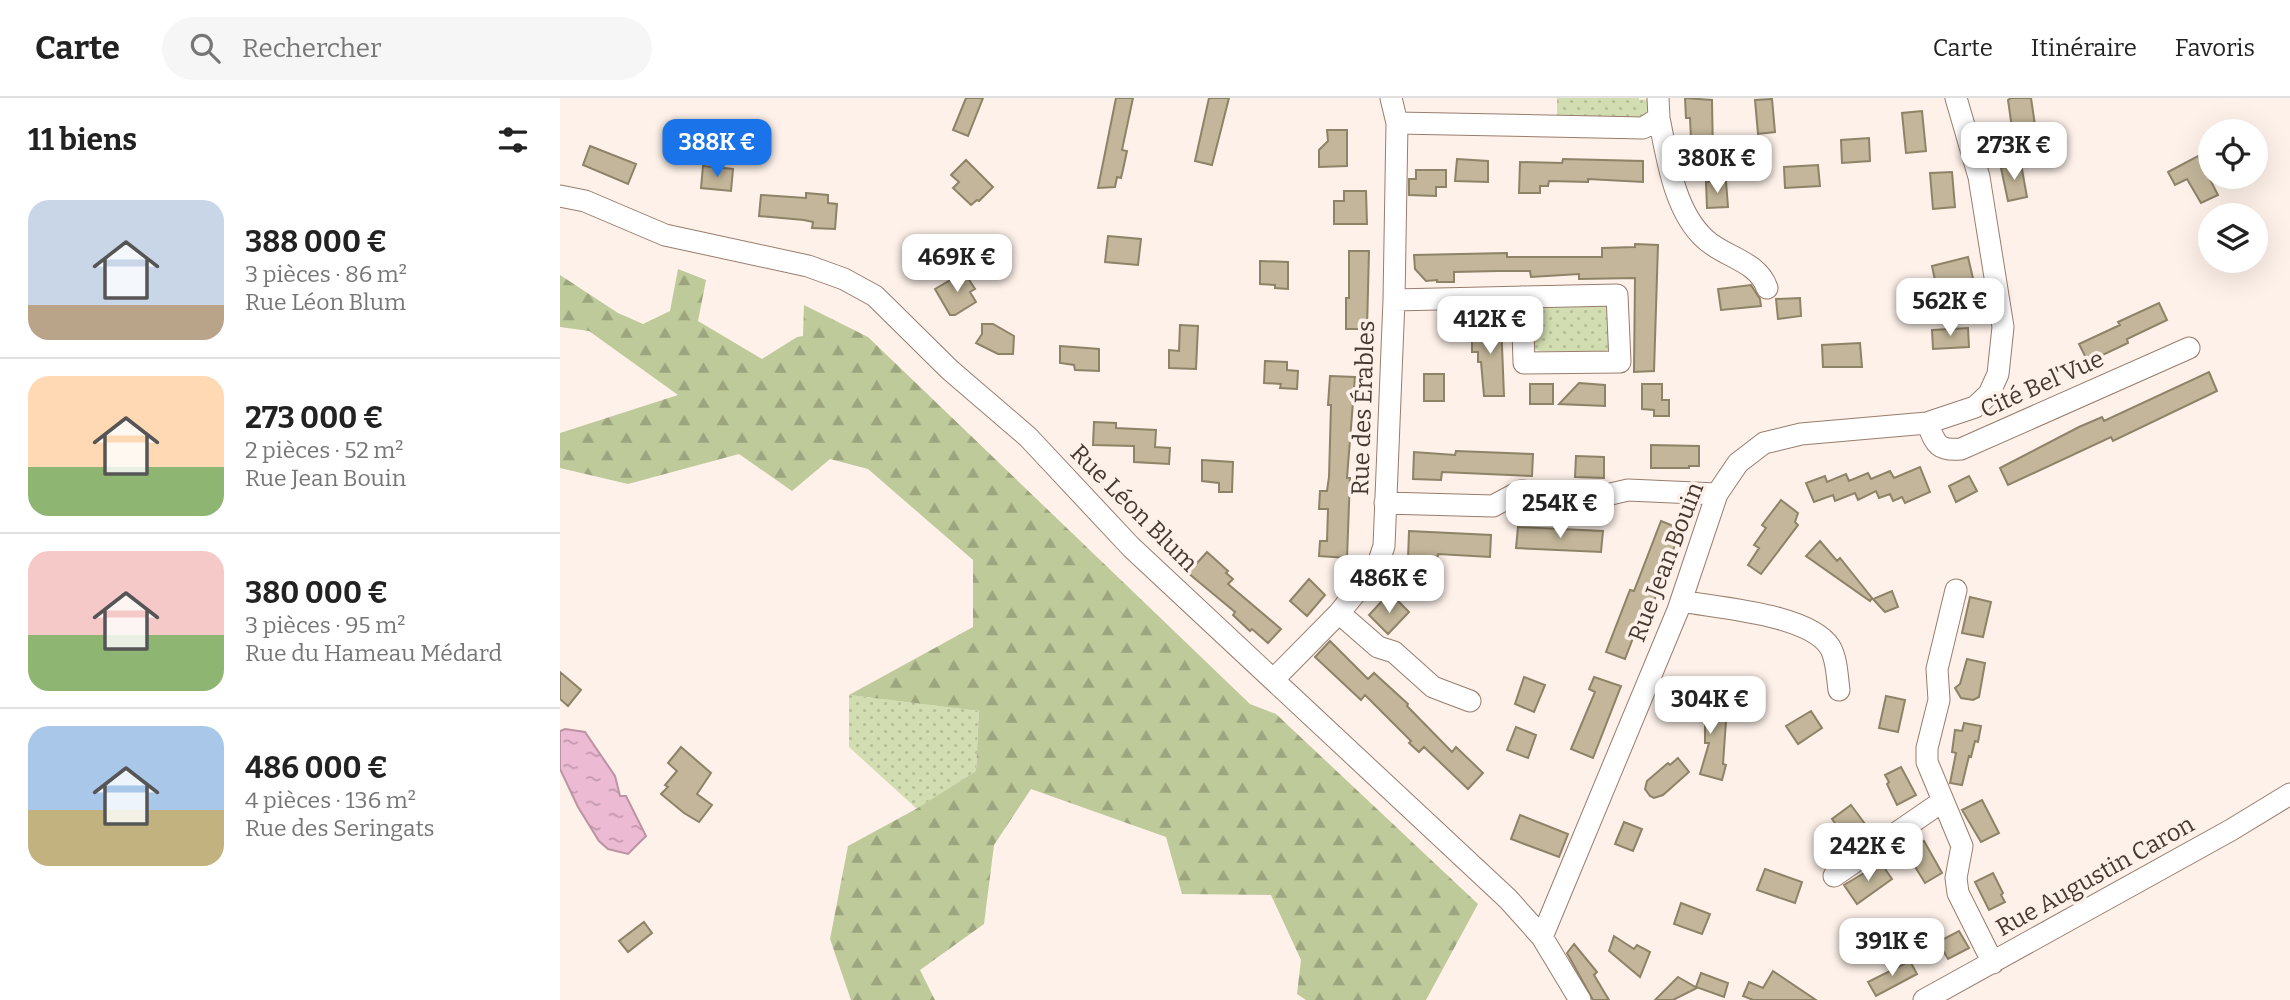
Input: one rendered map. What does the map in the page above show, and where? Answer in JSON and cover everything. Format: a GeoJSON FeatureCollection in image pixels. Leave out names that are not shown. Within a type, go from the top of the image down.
{"type":"FeatureCollection","features":[{"type":"Feature","properties":{"kind":"street","name":"Rue des Érables"},"geometry":{"type":"LineString","coordinates":[[1273,679],[1339,613],[1377,567],[1384,546],[1394,300],[1396,123],[1391,98]]}},
{"type":"Feature","properties":{"kind":"street","name":"Rue Jean Bouin"},"geometry":{"type":"LineString","coordinates":[[1542,937],[1681,601],[1717,494],[1738,463],[1763,443],[1801,434],[1927,423],[1975,407],[1989,394],[1998,374],[2003,327],[1979,177],[1956,98]]}},
{"type":"Feature","properties":{"kind":"street"},"geometry":{"type":"LineString","coordinates":[[1396,123],[1643,128],[1659,108]]}},
{"type":"Feature","properties":{"kind":"street"},"geometry":{"type":"LineString","coordinates":[[1659,108],[1671,179],[1691,223],[1705,240],[1763,276],[1768,288]]}},
{"type":"Feature","properties":{"kind":"street","name":"Rue Léon Blum"},"geometry":{"type":"LineString","coordinates":[[560,196],[585,201],[665,235],[817,269],[844,279],[875,296],[950,370],[1028,437],[1131,547],[1508,899],[1542,937],[1580,1000]]}},
{"type":"Feature","properties":{"kind":"street"},"geometry":{"type":"LineString","coordinates":[[1394,300],[1617,295],[1620,362],[1524,363],[1522,298]]}},
{"type":"Feature","properties":{"kind":"street","name":"Cité Bel'Vue"},"geometry":{"type":"LineString","coordinates":[[1927,423],[1936,444],[1946,450],[1961,449],[2189,348]]}},
{"type":"Feature","properties":{"kind":"street"},"geometry":{"type":"LineString","coordinates":[[1385,503],[1493,506],[1521,491],[1602,496],[1628,490],[1717,494]]}},
{"type":"Feature","properties":{"kind":"street"},"geometry":{"type":"LineString","coordinates":[[1956,590],[1937,669],[1939,701],[1927,748],[1927,762],[1962,846],[1956,877],[1958,893],[1993,963]]}},
{"type":"Feature","properties":{"kind":"street"},"geometry":{"type":"LineString","coordinates":[[1681,601],[1773,617],[1806,627],[1821,636],[1830,647],[1835,658],[1839,690]]}},
{"type":"Feature","properties":{"kind":"street"},"geometry":{"type":"LineString","coordinates":[[1339,613],[1378,647],[1394,652],[1433,687],[1470,701]]}},
{"type":"Feature","properties":{"kind":"street","name":"Rue Augustin Caron"},"geometry":{"type":"LineString","coordinates":[[1924,1000],[2231,830],[2290,794]]}},
{"type":"Feature","properties":{"kind":"street"},"geometry":{"type":"LineString","coordinates":[[1834,876],[1943,801]]}},
{"type":"Feature","properties":{"kind":"green space"},"geometry":{"type":"Polygon","coordinates":[[[1557,98],[1652,99],[1649,112],[1642,119],[1557,119],[1557,98]]]}},
{"type":"Feature","properties":{"kind":"green space"},"geometry":{"type":"Polygon","coordinates":[[[678,269],[706,280],[698,321],[762,359],[803,336],[804,305],[868,337],[1250,704],[1276,714],[1478,904],[1426,1000],[1306,1000],[1297,994],[1301,960],[1271,895],[1182,894],[1166,837],[1031,789],[994,845],[984,924],[920,970],[935,1000],[851,1000],[830,939],[848,846],[916,809],[976,771],[979,711],[849,695],[973,627],[973,560],[868,469],[830,459],[792,491],[739,454],[628,484],[560,468],[560,433],[678,395],[589,331],[560,327],[560,275],[618,313],[643,324],[670,311],[678,269]]]}},
{"type":"Feature","properties":{"kind":"green space"},"geometry":{"type":"Polygon","coordinates":[[[1607,305],[1611,348],[1606,351],[1533,349],[1532,307],[1607,305]]]}},
{"type":"Feature","properties":{"kind":"green space"},"geometry":{"type":"Polygon","coordinates":[[[849,695],[979,711],[976,771],[917,809],[849,747],[849,695]]]}},
{"type":"Feature","properties":{"kind":"water"},"geometry":{"type":"Polygon","coordinates":[[[565,729],[585,732],[615,776],[620,796],[626,796],[646,836],[628,854],[608,849],[599,841],[578,807],[560,769],[560,731],[565,729]]]}},
{"type":"Feature","properties":{"kind":"building"},"geometry":{"type":"Polygon","coordinates":[[[966,98],[983,98],[968,136],[953,130],[966,98]]]}},
{"type":"Feature","properties":{"kind":"building"},"geometry":{"type":"Polygon","coordinates":[[[1116,98],[1133,98],[1122,150],[1127,151],[1121,178],[1117,177],[1115,187],[1098,188],[1116,98]]]}},
{"type":"Feature","properties":{"kind":"building"},"geometry":{"type":"Polygon","coordinates":[[[1209,98],[1229,98],[1212,165],[1195,161],[1209,98]]]}},
{"type":"Feature","properties":{"kind":"building"},"geometry":{"type":"Polygon","coordinates":[[[1685,98],[1712,100],[1713,157],[1692,159],[1690,118],[1686,118],[1685,98]]]}},
{"type":"Feature","properties":{"kind":"building"},"geometry":{"type":"Polygon","coordinates":[[[2031,98],[2036,132],[2013,135],[2008,100],[2031,98]]]}},
{"type":"Feature","properties":{"kind":"building"},"geometry":{"type":"Polygon","coordinates":[[[1772,99],[1775,132],[1758,134],[1755,100],[1772,99]]]}},
{"type":"Feature","properties":{"kind":"building"},"geometry":{"type":"Polygon","coordinates":[[[1922,111],[1926,151],[1906,153],[1902,113],[1922,111]]]}},
{"type":"Feature","properties":{"kind":"building"},"geometry":{"type":"Polygon","coordinates":[[[1327,130],[1347,130],[1347,166],[1319,167],[1319,150],[1328,141],[1327,130]]]}},
{"type":"Feature","properties":{"kind":"building"},"geometry":{"type":"Polygon","coordinates":[[[1869,138],[1870,161],[1842,163],[1841,140],[1869,138]]]}},
{"type":"Feature","properties":{"kind":"building"},"geometry":{"type":"Polygon","coordinates":[[[590,146],[636,164],[628,184],[583,165],[590,146]]]}},
{"type":"Feature","properties":{"kind":"building"},"geometry":{"type":"Polygon","coordinates":[[[2198,156],[2198,189],[2215,189],[2218,195],[2201,203],[2187,179],[2175,185],[2168,172],[2198,156]]]}},
{"type":"Feature","properties":{"kind":"building"},"geometry":{"type":"Polygon","coordinates":[[[1457,159],[1488,161],[1488,182],[1455,181],[1457,159]]]}},
{"type":"Feature","properties":{"kind":"building"},"geometry":{"type":"Polygon","coordinates":[[[1563,159],[1643,161],[1643,182],[1588,179],[1588,182],[1549,181],[1548,186],[1540,186],[1540,193],[1519,193],[1520,162],[1562,163],[1563,159]]]}},
{"type":"Feature","properties":{"kind":"building"},"geometry":{"type":"Polygon","coordinates":[[[966,160],[993,187],[971,205],[953,188],[959,182],[951,175],[966,160]]]}},
{"type":"Feature","properties":{"kind":"building"},"geometry":{"type":"Polygon","coordinates":[[[2021,164],[2027,197],[2008,201],[2001,168],[2021,164]]]}},
{"type":"Feature","properties":{"kind":"building"},"geometry":{"type":"Polygon","coordinates":[[[1818,165],[1820,186],[1785,188],[1784,167],[1818,165]]]}},
{"type":"Feature","properties":{"kind":"building"},"geometry":{"type":"Polygon","coordinates":[[[703,166],[733,169],[731,191],[701,188],[703,166]]]}},
{"type":"Feature","properties":{"kind":"building"},"geometry":{"type":"Polygon","coordinates":[[[1416,170],[1446,170],[1446,187],[1436,187],[1436,196],[1409,195],[1409,179],[1416,179],[1416,170]]]}},
{"type":"Feature","properties":{"kind":"building"},"geometry":{"type":"Polygon","coordinates":[[[1952,172],[1955,207],[1933,209],[1930,173],[1952,172]]]}},
{"type":"Feature","properties":{"kind":"building"},"geometry":{"type":"Polygon","coordinates":[[[1726,181],[1728,207],[1707,208],[1706,182],[1726,181]]]}},
{"type":"Feature","properties":{"kind":"building"},"geometry":{"type":"Polygon","coordinates":[[[1344,191],[1366,191],[1367,224],[1334,224],[1334,201],[1344,201],[1344,191]]]}},
{"type":"Feature","properties":{"kind":"building"},"geometry":{"type":"Polygon","coordinates":[[[806,193],[828,195],[828,203],[837,204],[835,229],[812,228],[813,222],[804,220],[759,216],[761,195],[806,198],[806,193]]]}},
{"type":"Feature","properties":{"kind":"building"},"geometry":{"type":"Polygon","coordinates":[[[1108,236],[1141,239],[1138,265],[1105,262],[1108,236]]]}},
{"type":"Feature","properties":{"kind":"building"},"geometry":{"type":"Polygon","coordinates":[[[1635,244],[1658,245],[1654,371],[1634,372],[1635,278],[1579,279],[1579,274],[1531,277],[1530,271],[1498,271],[1454,272],[1454,282],[1437,282],[1426,281],[1415,269],[1414,255],[1507,253],[1507,257],[1602,257],[1602,248],[1635,247],[1635,244]]]}},
{"type":"Feature","properties":{"kind":"building"},"geometry":{"type":"Polygon","coordinates":[[[1349,251],[1369,251],[1367,329],[1346,329],[1349,251]]]}},
{"type":"Feature","properties":{"kind":"building"},"geometry":{"type":"Polygon","coordinates":[[[1968,257],[1975,287],[1944,293],[1942,284],[1936,285],[1932,266],[1968,257]]]}},
{"type":"Feature","properties":{"kind":"building"},"geometry":{"type":"Polygon","coordinates":[[[1260,261],[1288,262],[1288,289],[1260,284],[1260,261]]]}},
{"type":"Feature","properties":{"kind":"building"},"geometry":{"type":"Polygon","coordinates":[[[964,272],[975,289],[970,292],[976,302],[955,315],[950,315],[935,289],[964,272]]]}},
{"type":"Feature","properties":{"kind":"building"},"geometry":{"type":"Polygon","coordinates":[[[1751,285],[1760,299],[1761,306],[1721,310],[1718,289],[1751,285]]]}},
{"type":"Feature","properties":{"kind":"building"},"geometry":{"type":"Polygon","coordinates":[[[1800,298],[1801,316],[1778,319],[1776,299],[1800,298]]]}},
{"type":"Feature","properties":{"kind":"building"},"geometry":{"type":"Polygon","coordinates":[[[2159,303],[2167,320],[2088,362],[2079,344],[2159,303]]]}},
{"type":"Feature","properties":{"kind":"building"},"geometry":{"type":"Polygon","coordinates":[[[1477,321],[1501,321],[1504,396],[1484,396],[1481,362],[1478,362],[1478,352],[1472,352],[1472,332],[1478,332],[1477,321]]]}},
{"type":"Feature","properties":{"kind":"building"},"geometry":{"type":"Polygon","coordinates":[[[982,324],[993,324],[1014,336],[1013,354],[998,354],[976,343],[982,334],[982,324]]]}},
{"type":"Feature","properties":{"kind":"building"},"geometry":{"type":"Polygon","coordinates":[[[1180,325],[1198,326],[1196,369],[1169,368],[1169,350],[1179,351],[1180,325]]]}},
{"type":"Feature","properties":{"kind":"building"},"geometry":{"type":"Polygon","coordinates":[[[1968,328],[1969,347],[1933,349],[1932,330],[1968,328]]]}},
{"type":"Feature","properties":{"kind":"building"},"geometry":{"type":"Polygon","coordinates":[[[1860,343],[1862,367],[1823,367],[1822,345],[1860,343]]]}},
{"type":"Feature","properties":{"kind":"building"},"geometry":{"type":"Polygon","coordinates":[[[1060,346],[1099,349],[1099,371],[1075,370],[1074,365],[1060,363],[1060,346]]]}},
{"type":"Feature","properties":{"kind":"building"},"geometry":{"type":"Polygon","coordinates":[[[1265,361],[1287,362],[1287,370],[1298,371],[1297,389],[1264,383],[1265,361]]]}},
{"type":"Feature","properties":{"kind":"building"},"geometry":{"type":"Polygon","coordinates":[[[2209,372],[2217,391],[2113,441],[2111,437],[2008,485],[2000,468],[2079,427],[2102,417],[2104,421],[2209,372]]]}},
{"type":"Feature","properties":{"kind":"building"},"geometry":{"type":"Polygon","coordinates":[[[1424,374],[1444,374],[1444,401],[1424,401],[1424,374]]]}},
{"type":"Feature","properties":{"kind":"building"},"geometry":{"type":"Polygon","coordinates":[[[1330,376],[1355,377],[1347,478],[1350,478],[1347,558],[1319,556],[1320,541],[1327,541],[1328,509],[1319,509],[1320,491],[1327,491],[1329,477],[1330,376]]]}},
{"type":"Feature","properties":{"kind":"building"},"geometry":{"type":"Polygon","coordinates":[[[1579,383],[1605,385],[1605,406],[1559,404],[1579,383]]]}},
{"type":"Feature","properties":{"kind":"building"},"geometry":{"type":"Polygon","coordinates":[[[1530,384],[1553,384],[1553,404],[1530,404],[1530,384]]]}},
{"type":"Feature","properties":{"kind":"building"},"geometry":{"type":"Polygon","coordinates":[[[1642,384],[1662,384],[1662,400],[1669,400],[1669,416],[1654,416],[1654,410],[1642,409],[1642,384]]]}},
{"type":"Feature","properties":{"kind":"building"},"geometry":{"type":"Polygon","coordinates":[[[1094,422],[1116,423],[1116,428],[1156,430],[1155,447],[1170,448],[1169,464],[1134,462],[1134,446],[1093,445],[1094,422]]]}},
{"type":"Feature","properties":{"kind":"building"},"geometry":{"type":"Polygon","coordinates":[[[1651,445],[1699,446],[1699,466],[1651,468],[1651,445]]]}},
{"type":"Feature","properties":{"kind":"building"},"geometry":{"type":"Polygon","coordinates":[[[1456,451],[1533,454],[1532,476],[1442,472],[1441,480],[1413,479],[1414,452],[1455,455],[1456,451]]]}},
{"type":"Feature","properties":{"kind":"building"},"geometry":{"type":"Polygon","coordinates":[[[1576,456],[1604,457],[1604,478],[1575,477],[1576,456]]]}},
{"type":"Feature","properties":{"kind":"building"},"geometry":{"type":"Polygon","coordinates":[[[1202,460],[1233,462],[1232,492],[1219,492],[1219,483],[1202,481],[1202,460]]]}},
{"type":"Feature","properties":{"kind":"building"},"geometry":{"type":"Polygon","coordinates":[[[1920,467],[1930,492],[1905,503],[1902,497],[1893,501],[1890,494],[1879,498],[1876,491],[1858,500],[1855,493],[1835,501],[1833,495],[1814,502],[1806,483],[1825,476],[1827,482],[1846,474],[1849,481],[1868,473],[1871,479],[1890,471],[1894,478],[1920,467]]]}},
{"type":"Feature","properties":{"kind":"building"},"geometry":{"type":"Polygon","coordinates":[[[1969,476],[1977,491],[1956,502],[1949,486],[1969,476]]]}},
{"type":"Feature","properties":{"kind":"building"},"geometry":{"type":"Polygon","coordinates":[[[1781,500],[1798,513],[1795,522],[1798,525],[1761,574],[1748,565],[1759,548],[1754,545],[1766,528],[1762,525],[1781,500]]]}},
{"type":"Feature","properties":{"kind":"building"},"geometry":{"type":"Polygon","coordinates":[[[1661,521],[1681,529],[1652,606],[1646,604],[1625,659],[1606,652],[1630,590],[1634,591],[1661,521]]]}},
{"type":"Feature","properties":{"kind":"building"},"geometry":{"type":"Polygon","coordinates":[[[1518,527],[1603,531],[1601,552],[1516,548],[1518,527]]]}},
{"type":"Feature","properties":{"kind":"building"},"geometry":{"type":"Polygon","coordinates":[[[1409,531],[1491,535],[1490,557],[1438,554],[1437,561],[1408,559],[1409,531]]]}},
{"type":"Feature","properties":{"kind":"building"},"geometry":{"type":"Polygon","coordinates":[[[1820,541],[1837,561],[1840,558],[1872,598],[1870,601],[1806,556],[1820,541]]]}},
{"type":"Feature","properties":{"kind":"building"},"geometry":{"type":"Polygon","coordinates":[[[1207,552],[1228,571],[1226,573],[1233,579],[1228,584],[1281,629],[1268,643],[1252,629],[1250,631],[1233,615],[1235,612],[1188,573],[1207,552]]]}},
{"type":"Feature","properties":{"kind":"building"},"geometry":{"type":"Polygon","coordinates":[[[1309,579],[1325,595],[1307,616],[1290,601],[1309,579]]]}},
{"type":"Feature","properties":{"kind":"building"},"geometry":{"type":"Polygon","coordinates":[[[1892,591],[1898,607],[1885,612],[1873,599],[1892,591]]]}},
{"type":"Feature","properties":{"kind":"building"},"geometry":{"type":"Polygon","coordinates":[[[1970,597],[1991,602],[1983,637],[1962,633],[1970,597]]]}},
{"type":"Feature","properties":{"kind":"building"},"geometry":{"type":"Polygon","coordinates":[[[1383,600],[1390,607],[1397,600],[1409,612],[1388,634],[1369,615],[1383,600]]]}},
{"type":"Feature","properties":{"kind":"building"},"geometry":{"type":"Polygon","coordinates":[[[1330,641],[1368,679],[1374,673],[1408,704],[1452,752],[1456,747],[1483,773],[1468,789],[1424,747],[1419,752],[1365,695],[1361,700],[1315,657],[1330,641]]]}},
{"type":"Feature","properties":{"kind":"building"},"geometry":{"type":"Polygon","coordinates":[[[1967,659],[1985,663],[1979,697],[1973,700],[1961,698],[1955,688],[1960,684],[1967,659]]]}},
{"type":"Feature","properties":{"kind":"building"},"geometry":{"type":"Polygon","coordinates":[[[560,672],[581,690],[568,706],[560,699],[560,672]]]}},
{"type":"Feature","properties":{"kind":"building"},"geometry":{"type":"Polygon","coordinates":[[[1524,677],[1545,685],[1534,712],[1515,704],[1524,677]]]}},
{"type":"Feature","properties":{"kind":"building"},"geometry":{"type":"Polygon","coordinates":[[[1594,677],[1621,686],[1593,758],[1571,749],[1595,692],[1589,689],[1594,677]]]}},
{"type":"Feature","properties":{"kind":"building"},"geometry":{"type":"Polygon","coordinates":[[[1886,696],[1905,700],[1898,732],[1879,728],[1886,696]]]}},
{"type":"Feature","properties":{"kind":"building"},"geometry":{"type":"Polygon","coordinates":[[[1676,705],[1727,707],[1723,764],[1726,765],[1722,780],[1700,774],[1709,743],[1705,743],[1705,719],[1675,717],[1676,705]]]}},
{"type":"Feature","properties":{"kind":"building"},"geometry":{"type":"Polygon","coordinates":[[[1811,711],[1822,728],[1798,744],[1786,726],[1811,711]]]}},
{"type":"Feature","properties":{"kind":"building"},"geometry":{"type":"Polygon","coordinates":[[[1964,723],[1981,726],[1978,742],[1975,741],[1971,757],[1969,756],[1962,785],[1950,783],[1956,753],[1952,752],[1955,730],[1962,731],[1964,723]]]}},
{"type":"Feature","properties":{"kind":"building"},"geometry":{"type":"Polygon","coordinates":[[[1516,727],[1536,735],[1528,758],[1507,750],[1516,727]]]}},
{"type":"Feature","properties":{"kind":"building"},"geometry":{"type":"Polygon","coordinates":[[[681,747],[711,773],[697,794],[712,805],[699,822],[661,794],[677,771],[668,763],[681,747]]]}},
{"type":"Feature","properties":{"kind":"building"},"geometry":{"type":"Polygon","coordinates":[[[1678,758],[1689,772],[1663,795],[1654,798],[1650,796],[1645,789],[1647,781],[1678,758]]]}},
{"type":"Feature","properties":{"kind":"building"},"geometry":{"type":"Polygon","coordinates":[[[1901,767],[1916,795],[1897,805],[1885,775],[1901,767]]]}},
{"type":"Feature","properties":{"kind":"building"},"geometry":{"type":"Polygon","coordinates":[[[1982,800],[1999,833],[1981,842],[1962,810],[1982,800]]]}},
{"type":"Feature","properties":{"kind":"building"},"geometry":{"type":"Polygon","coordinates":[[[1851,805],[1871,832],[1852,846],[1832,819],[1851,805]]]}},
{"type":"Feature","properties":{"kind":"building"},"geometry":{"type":"Polygon","coordinates":[[[1520,815],[1568,834],[1559,857],[1511,839],[1520,815]]]}},
{"type":"Feature","properties":{"kind":"building"},"geometry":{"type":"Polygon","coordinates":[[[1624,822],[1642,829],[1633,851],[1615,844],[1624,822]]]}},
{"type":"Feature","properties":{"kind":"building"},"geometry":{"type":"Polygon","coordinates":[[[1924,841],[1942,873],[1925,883],[1906,852],[1924,841]]]}},
{"type":"Feature","properties":{"kind":"building"},"geometry":{"type":"Polygon","coordinates":[[[1881,863],[1892,879],[1857,904],[1844,885],[1881,863]]]}},
{"type":"Feature","properties":{"kind":"building"},"geometry":{"type":"Polygon","coordinates":[[[1765,869],[1802,882],[1795,903],[1757,890],[1765,869]]]}},
{"type":"Feature","properties":{"kind":"building"},"geometry":{"type":"Polygon","coordinates":[[[1993,873],[2005,902],[1989,910],[1975,882],[1993,873]]]}},
{"type":"Feature","properties":{"kind":"building"},"geometry":{"type":"Polygon","coordinates":[[[1681,903],[1710,914],[1702,934],[1674,924],[1681,903]]]}},
{"type":"Feature","properties":{"kind":"building"},"geometry":{"type":"Polygon","coordinates":[[[644,922],[652,933],[628,952],[619,941],[644,922]]]}},
{"type":"Feature","properties":{"kind":"building"},"geometry":{"type":"Polygon","coordinates":[[[1959,931],[1969,948],[1948,959],[1938,942],[1959,931]]]}},
{"type":"Feature","properties":{"kind":"building"},"geometry":{"type":"Polygon","coordinates":[[[1614,936],[1634,949],[1637,945],[1650,952],[1640,977],[1609,951],[1614,936]]]}},
{"type":"Feature","properties":{"kind":"building"},"geometry":{"type":"Polygon","coordinates":[[[1574,944],[1597,972],[1594,975],[1609,1000],[1593,1000],[1567,953],[1574,944]]]}},
{"type":"Feature","properties":{"kind":"building"},"geometry":{"type":"Polygon","coordinates":[[[1910,961],[1917,974],[1876,996],[1868,982],[1910,961]]]}},
{"type":"Feature","properties":{"kind":"building"},"geometry":{"type":"Polygon","coordinates":[[[1773,971],[1816,1000],[1753,1000],[1743,996],[1749,982],[1763,988],[1773,971]]]}},
{"type":"Feature","properties":{"kind":"building"},"geometry":{"type":"Polygon","coordinates":[[[1701,973],[1728,983],[1724,997],[1696,987],[1701,973]]]}},
{"type":"Feature","properties":{"kind":"building"},"geometry":{"type":"Polygon","coordinates":[[[1678,977],[1697,988],[1673,1000],[1655,1000],[1678,977]]]}}]}
